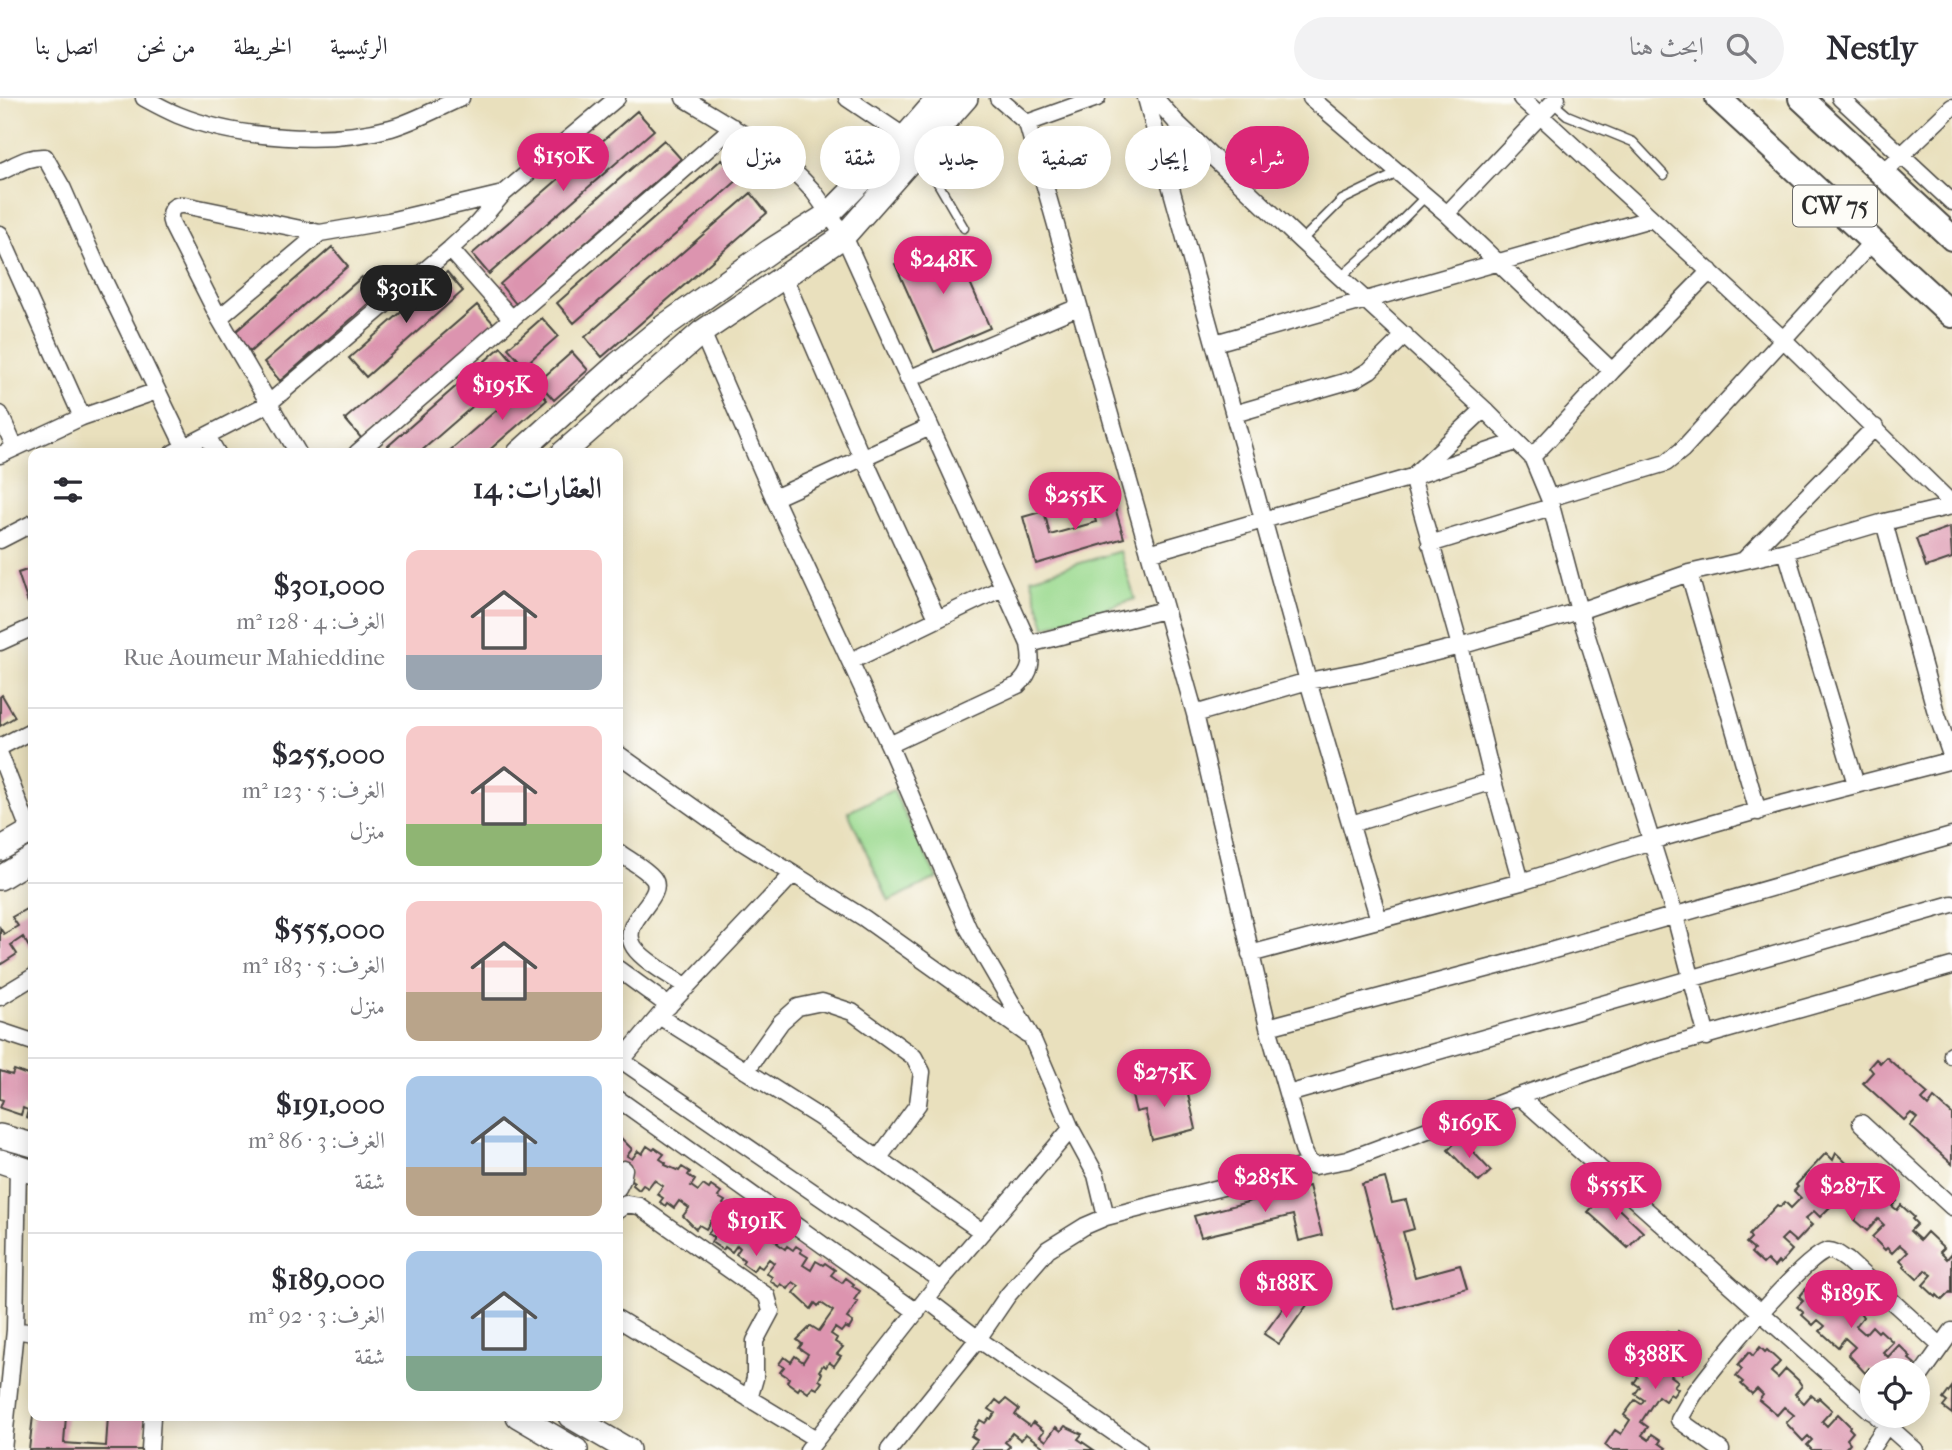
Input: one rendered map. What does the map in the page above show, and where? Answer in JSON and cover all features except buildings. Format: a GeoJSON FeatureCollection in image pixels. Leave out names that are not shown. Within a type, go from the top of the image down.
{"type":"FeatureCollection","features":[{"type":"Feature","properties":{"kind":"main road"},"geometry":{"type":"LineString","coordinates":[[569,448],[702,332],[844,236],[912,144],[939,98]]}},
{"type":"Feature","properties":{"kind":"main road"},"geometry":{"type":"LineString","coordinates":[[525,448],[663,327],[770,251],[829,214],[966,98]]}},
{"type":"Feature","properties":{"kind":"main road","name":"CW 75"},"geometry":{"type":"LineString","coordinates":[[1718,98],[1952,314]]}},
{"type":"Feature","properties":{"kind":"main road","name":"CW 75"},"geometry":{"type":"LineString","coordinates":[[1801,98],[1952,238]]}},
{"type":"Feature","properties":{"kind":"main road"},"geometry":{"type":"LineString","coordinates":[[0,849],[28,833]]}},
{"type":"Feature","properties":{"kind":"main road"},"geometry":{"type":"LineString","coordinates":[[0,878],[28,862]]}},
{"type":"Feature","properties":{"kind":"main road"},"geometry":{"type":"LineString","coordinates":[[0,1136],[28,1144]]}},
{"type":"Feature","properties":{"kind":"main road"},"geometry":{"type":"LineString","coordinates":[[526,1421],[576,1450]]}},
{"type":"Feature","properties":{"kind":"main road"},"geometry":{"type":"LineString","coordinates":[[579,1421],[628,1450]]}},
{"type":"Feature","properties":{"kind":"street"},"geometry":{"type":"LineString","coordinates":[[144,98],[178,115],[241,133],[296,137],[342,135],[391,128],[461,98]]}},
{"type":"Feature","properties":{"kind":"street"},"geometry":{"type":"LineString","coordinates":[[183,448],[268,404],[450,249],[503,194],[617,98]]}},
{"type":"Feature","properties":{"kind":"street"},"geometry":{"type":"LineString","coordinates":[[684,98],[731,126]]}},
{"type":"Feature","properties":{"kind":"street"},"geometry":{"type":"LineString","coordinates":[[847,98],[912,144]]}},
{"type":"Feature","properties":{"kind":"street"},"geometry":{"type":"LineString","coordinates":[[998,98],[1027,123],[1195,715],[1268,1027],[1304,1152],[1312,1164]]}},
{"type":"Feature","properties":{"kind":"street"},"geometry":{"type":"LineString","coordinates":[[1027,123],[1097,98]]}},
{"type":"Feature","properties":{"kind":"street"},"geometry":{"type":"LineString","coordinates":[[1146,98],[1308,681],[1379,920]]}},
{"type":"Feature","properties":{"kind":"street"},"geometry":{"type":"LineString","coordinates":[[1155,98],[1301,241],[1485,409],[1532,457],[1550,503],[1579,611],[1675,916],[1707,1037]]}},
{"type":"Feature","properties":{"kind":"street"},"geometry":{"type":"LineString","coordinates":[[1311,98],[1447,214],[1612,371]]}},
{"type":"Feature","properties":{"kind":"street"},"geometry":{"type":"LineString","coordinates":[[1521,98],[1784,340],[1952,505]]}},
{"type":"Feature","properties":{"kind":"street"},"geometry":{"type":"LineString","coordinates":[[1840,98],[1952,202]]}},
{"type":"Feature","properties":{"kind":"street"},"geometry":{"type":"LineString","coordinates":[[1447,214],[1555,100]]}},
{"type":"Feature","properties":{"kind":"street"},"geometry":{"type":"LineString","coordinates":[[1883,173],[1952,107]]}},
{"type":"Feature","properties":{"kind":"street"},"geometry":{"type":"LineString","coordinates":[[363,448],[721,137]]}},
{"type":"Feature","properties":{"kind":"street"},"geometry":{"type":"LineString","coordinates":[[0,172],[21,160],[34,156],[44,157],[63,189],[157,391],[178,448]]}},
{"type":"Feature","properties":{"kind":"street"},"geometry":{"type":"LineString","coordinates":[[806,184],[844,236],[1029,643],[1029,674],[1018,685],[889,745]]}},
{"type":"Feature","properties":{"kind":"street"},"geometry":{"type":"LineString","coordinates":[[295,448],[219,318],[170,219],[169,214],[174,206],[184,205],[320,233],[389,221],[503,194]]}},
{"type":"Feature","properties":{"kind":"street"},"geometry":{"type":"LineString","coordinates":[[1215,343],[1650,219]]}},
{"type":"Feature","properties":{"kind":"street"},"geometry":{"type":"LineString","coordinates":[[219,318],[320,233]]}},
{"type":"Feature","properties":{"kind":"street"},"geometry":{"type":"LineString","coordinates":[[0,234],[82,418]]}},
{"type":"Feature","properties":{"kind":"street"},"geometry":{"type":"LineString","coordinates":[[1430,544],[1666,463],[1682,450],[1873,242]]}},
{"type":"Feature","properties":{"kind":"street"},"geometry":{"type":"LineString","coordinates":[[450,249],[512,319]]}},
{"type":"Feature","properties":{"kind":"street"},"geometry":{"type":"LineString","coordinates":[[1532,457],[1710,271]]}},
{"type":"Feature","properties":{"kind":"street"},"geometry":{"type":"LineString","coordinates":[[784,277],[862,458],[937,618]]}},
{"type":"Feature","properties":{"kind":"street"},"geometry":{"type":"LineString","coordinates":[[908,379],[1078,307]]}},
{"type":"Feature","properties":{"kind":"street"},"geometry":{"type":"LineString","coordinates":[[702,332],[774,498],[889,745],[968,928],[1032,1038],[1071,1129],[1096,1175],[1106,1217]]}},
{"type":"Feature","properties":{"kind":"street"},"geometry":{"type":"LineString","coordinates":[[1234,414],[1355,379],[1370,370],[1405,335]]}},
{"type":"Feature","properties":{"kind":"street"},"geometry":{"type":"LineString","coordinates":[[0,455],[82,418],[157,391]]}},
{"type":"Feature","properties":{"kind":"street"},"geometry":{"type":"LineString","coordinates":[[1412,477],[1485,409]]}},
{"type":"Feature","properties":{"kind":"street"},"geometry":{"type":"LineString","coordinates":[[0,414],[15,448]]}},
{"type":"Feature","properties":{"kind":"street"},"geometry":{"type":"LineString","coordinates":[[774,498],[930,427]]}},
{"type":"Feature","properties":{"kind":"street"},"geometry":{"type":"LineString","coordinates":[[1745,559],[1875,427]]}},
{"type":"Feature","properties":{"kind":"street"},"geometry":{"type":"LineString","coordinates":[[207,436],[214,448]]}},
{"type":"Feature","properties":{"kind":"street"},"geometry":{"type":"LineString","coordinates":[[1149,553],[1412,477],[1516,442]]}},
{"type":"Feature","properties":{"kind":"street"},"geometry":{"type":"LineString","coordinates":[[1412,477],[1460,646],[1521,882]]}},
{"type":"Feature","properties":{"kind":"street"},"geometry":{"type":"LineString","coordinates":[[1195,715],[1308,681],[1460,646],[1579,611],[1689,573],[1786,551],[1952,505]]}},
{"type":"Feature","properties":{"kind":"street"},"geometry":{"type":"LineString","coordinates":[[1250,954],[1521,882],[1651,841],[1952,759],[1935,709],[1884,522]]}},
{"type":"Feature","properties":{"kind":"street"},"geometry":{"type":"LineString","coordinates":[[0,540],[28,526]]}},
{"type":"Feature","properties":{"kind":"street"},"geometry":{"type":"LineString","coordinates":[[1786,551],[1856,784]]}},
{"type":"Feature","properties":{"kind":"street"},"geometry":{"type":"LineString","coordinates":[[1689,573],[1758,812]]}},
{"type":"Feature","properties":{"kind":"street"},"geometry":{"type":"LineString","coordinates":[[851,661],[1002,588]]}},
{"type":"Feature","properties":{"kind":"street"},"geometry":{"type":"LineString","coordinates":[[1029,643],[1164,610]]}},
{"type":"Feature","properties":{"kind":"street"},"geometry":{"type":"LineString","coordinates":[[0,642],[28,629]]}},
{"type":"Feature","properties":{"kind":"street"},"geometry":{"type":"LineString","coordinates":[[0,747],[28,733]]}},
{"type":"Feature","properties":{"kind":"street"},"geometry":{"type":"LineString","coordinates":[[0,755],[28,822]]}},
{"type":"Feature","properties":{"kind":"street"},"geometry":{"type":"LineString","coordinates":[[623,758],[742,842],[864,918],[1032,1038]]}},
{"type":"Feature","properties":{"kind":"street"},"geometry":{"type":"LineString","coordinates":[[1351,824],[1493,781]]}},
{"type":"Feature","properties":{"kind":"street"},"geometry":{"type":"LineString","coordinates":[[1268,1027],[1675,916],[1952,836]]}},
{"type":"Feature","properties":{"kind":"street"},"geometry":{"type":"LineString","coordinates":[[623,856],[653,877],[656,884],[655,892],[632,927],[632,943],[638,952],[687,987]]}},
{"type":"Feature","properties":{"kind":"street"},"geometry":{"type":"LineString","coordinates":[[623,1056],[793,874]]}},
{"type":"Feature","properties":{"kind":"street"},"geometry":{"type":"LineString","coordinates":[[1288,1094],[1952,904]]}},
{"type":"Feature","properties":{"kind":"street"},"geometry":{"type":"LineString","coordinates":[[890,1450],[978,1339],[1008,1295],[1048,1249],[1085,1226],[1106,1217],[1312,1164],[1329,1165],[1347,1160],[1519,1096],[1646,1053],[1952,966]]}},
{"type":"Feature","properties":{"kind":"street"},"geometry":{"type":"LineString","coordinates":[[623,974],[664,1011],[746,1071],[819,1117],[981,1231]]}},
{"type":"Feature","properties":{"kind":"street"},"geometry":{"type":"LineString","coordinates":[[0,997],[28,980]]}},
{"type":"Feature","properties":{"kind":"street"},"geometry":{"type":"LineString","coordinates":[[746,1071],[774,1030],[798,1007],[822,1002],[852,1012],[914,1057],[922,1072],[918,1104],[878,1160]]}},
{"type":"Feature","properties":{"kind":"street"},"geometry":{"type":"LineString","coordinates":[[0,1031],[28,1040]]}},
{"type":"Feature","properties":{"kind":"street"},"geometry":{"type":"LineString","coordinates":[[623,1061],[941,1280]]}},
{"type":"Feature","properties":{"kind":"street"},"geometry":{"type":"LineString","coordinates":[[1519,1096],[1860,1401]]}},
{"type":"Feature","properties":{"kind":"street"},"geometry":{"type":"LineString","coordinates":[[623,1102],[921,1305],[978,1339],[1139,1450]]}},
{"type":"Feature","properties":{"kind":"street"},"geometry":{"type":"LineString","coordinates":[[1861,1123],[1952,1207]]}},
{"type":"Feature","properties":{"kind":"street"},"geometry":{"type":"LineString","coordinates":[[623,1322],[749,1399],[812,1445],[981,1231],[1071,1129]]}},
{"type":"Feature","properties":{"kind":"street"},"geometry":{"type":"LineString","coordinates":[[3,1450],[15,1330],[17,1166]]}},
{"type":"Feature","properties":{"kind":"street"},"geometry":{"type":"LineString","coordinates":[[623,1174],[624,1169]]}},
{"type":"Feature","properties":{"kind":"street"},"geometry":{"type":"LineString","coordinates":[[623,1208],[631,1204],[639,1206],[766,1296],[771,1311],[755,1341],[756,1368],[749,1399]]}},
{"type":"Feature","properties":{"kind":"street"},"geometry":{"type":"LineString","coordinates":[[1721,1450],[1679,1420],[1693,1396],[1762,1312],[1810,1262],[1826,1251],[1847,1260],[1941,1346]]}},
{"type":"Feature","properties":{"kind":"street"},"geometry":{"type":"LineString","coordinates":[[15,1330],[28,1332]]}},
{"type":"Feature","properties":{"kind":"street"},"geometry":{"type":"LineString","coordinates":[[1930,1362],[1952,1331]]}},
{"type":"Feature","properties":{"kind":"street"},"geometry":{"type":"LineString","coordinates":[[150,1450],[152,1421]]}},
{"type":"Feature","properties":{"kind":"street"},"geometry":{"type":"LineString","coordinates":[[1870,1450],[1881,1428]]}},
{"type":"Feature","properties":{"kind":"street"},"geometry":{"type":"LineString","coordinates":[[1894,1428],[1915,1450]]}},
{"type":"Feature","properties":{"kind":"lane"},"geometry":{"type":"LineString","coordinates":[[1555,100],[1567,115],[1633,142],[1664,175]]}},
{"type":"Feature","properties":{"kind":"lane"},"geometry":{"type":"LineString","coordinates":[[912,144],[964,228]]}},
{"type":"Feature","properties":{"kind":"lane"},"geometry":{"type":"LineString","coordinates":[[1301,241],[1342,200],[1398,173]]}},
{"type":"Feature","properties":{"kind":"lane"},"geometry":{"type":"LineString","coordinates":[[1341,277],[1426,196]]}},
{"type":"Feature","properties":{"kind":"green space"},"geometry":{"type":"Polygon","coordinates":[[[1120,551],[1135,599],[1045,627],[1031,578],[1120,551]]]}},
{"type":"Feature","properties":{"kind":"green space"},"geometry":{"type":"Polygon","coordinates":[[[893,790],[937,878],[889,901],[848,812],[893,790]]]}}]}
